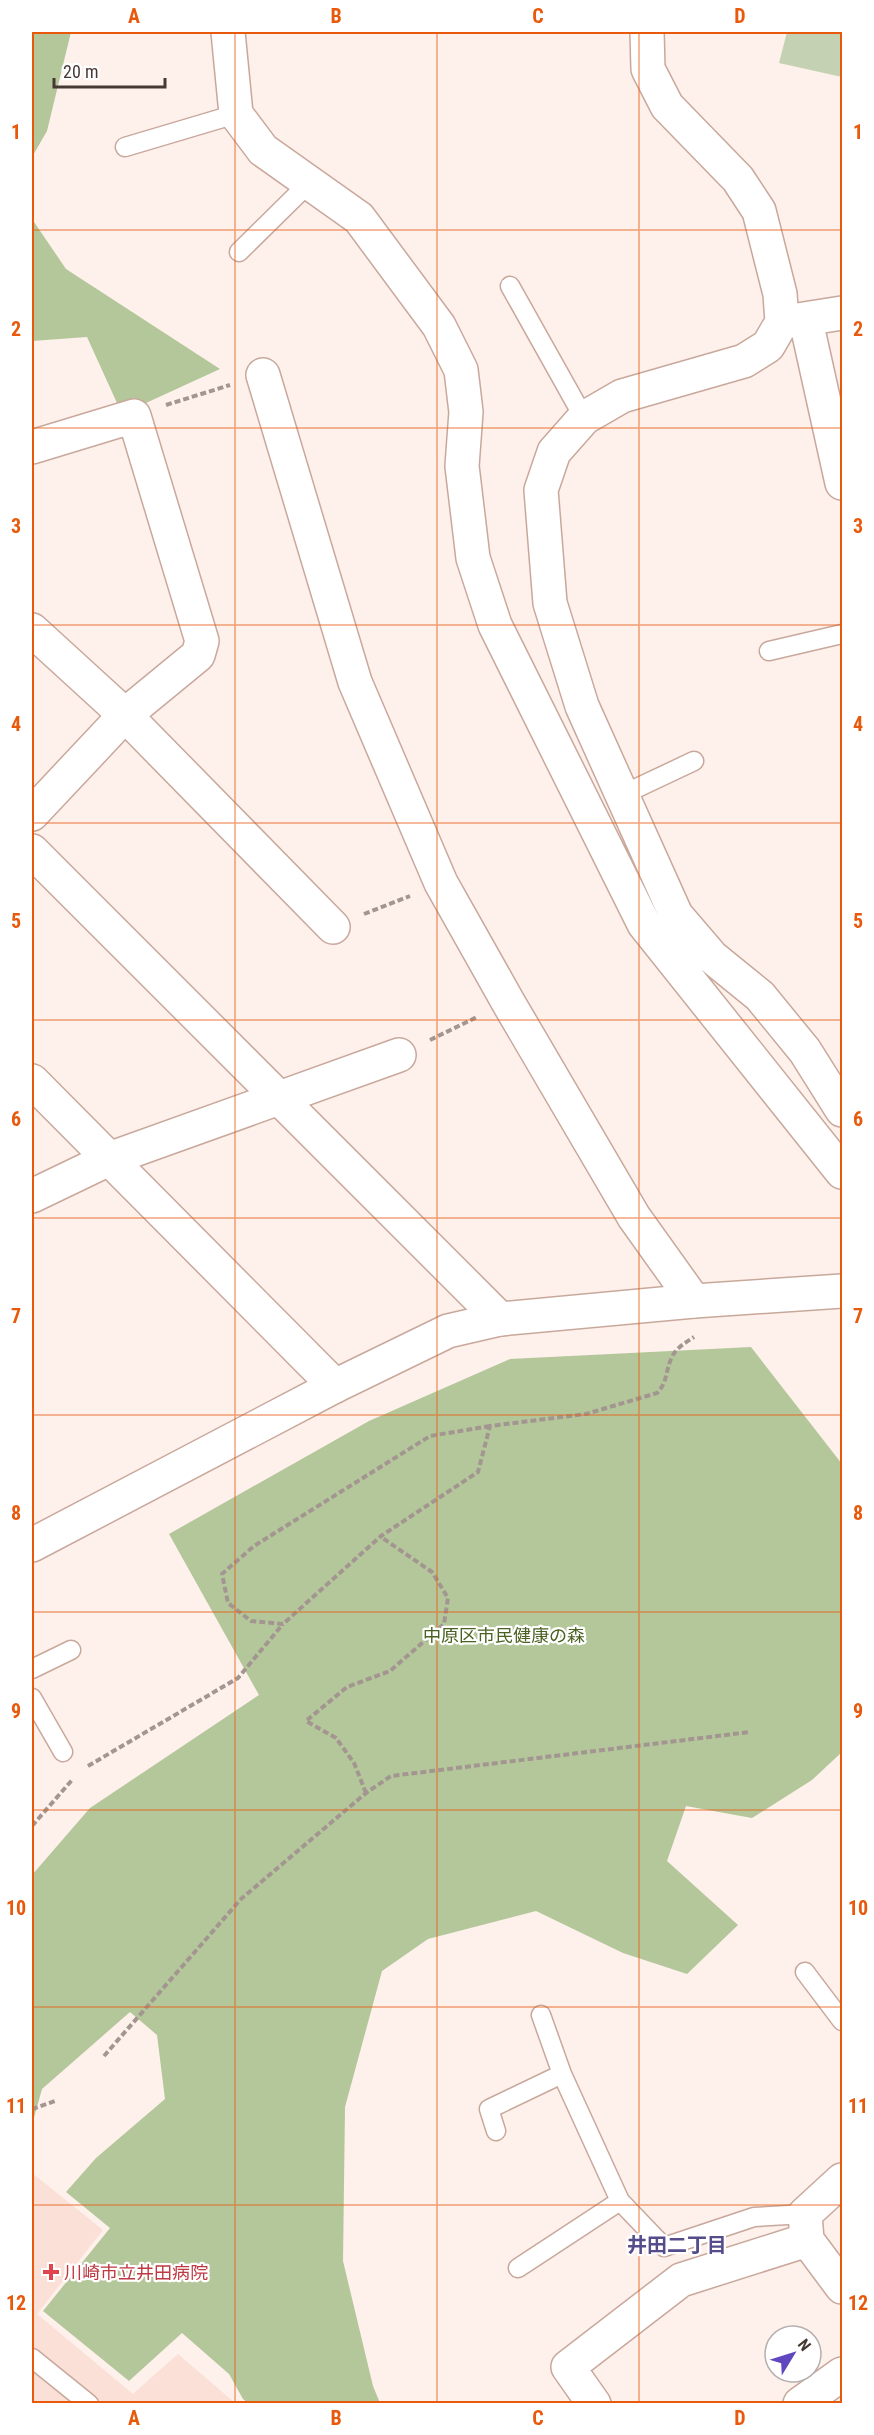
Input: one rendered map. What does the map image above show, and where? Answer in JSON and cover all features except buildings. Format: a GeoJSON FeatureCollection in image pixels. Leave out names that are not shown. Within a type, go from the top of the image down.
{"type":"FeatureCollection","features":[{"type":"Feature","properties":{"kind":"street"},"geometry":{"type":"LineString","coordinates":[[228,32],[236,114],[263,150],[359,218],[439,326],[461,370],[466,412],[462,466],[474,558],[495,625],[644,924],[843,1172]]}},
{"type":"Feature","properties":{"kind":"street"},"geometry":{"type":"LineString","coordinates":[[647,32],[648,69],[667,106],[738,179],[759,211],[780,294],[794,322],[843,483]]}},
{"type":"Feature","properties":{"kind":"street"},"geometry":{"type":"LineString","coordinates":[[843,313],[794,322],[768,346],[744,361],[622,396],[584,418],[554,452],[541,490],[550,603],[582,706],[676,915],[712,957],[760,996],[806,1051],[843,1110]]}},
{"type":"Feature","properties":{"kind":"street"},"geometry":{"type":"LineString","coordinates":[[262,375],[355,681],[441,883],[634,1217],[694,1301]]}},
{"type":"Feature","properties":{"kind":"street"},"geometry":{"type":"LineString","coordinates":[[32,447],[134,416],[202,641],[198,655],[124,715],[32,814]]}},
{"type":"Feature","properties":{"kind":"street"},"geometry":{"type":"LineString","coordinates":[[32,630],[124,715],[333,927]]}},
{"type":"Feature","properties":{"kind":"street"},"geometry":{"type":"LineString","coordinates":[[32,851],[500,1319]]}},
{"type":"Feature","properties":{"kind":"street"},"geometry":{"type":"LineString","coordinates":[[32,1196],[109,1159],[399,1055]]}},
{"type":"Feature","properties":{"kind":"street"},"geometry":{"type":"LineString","coordinates":[[32,1081],[334,1386]]}},
{"type":"Feature","properties":{"kind":"street"},"geometry":{"type":"LineString","coordinates":[[32,1545],[334,1386],[448,1331],[500,1319],[694,1301],[843,1291]]}},
{"type":"Feature","properties":{"kind":"street"},"geometry":{"type":"LineString","coordinates":[[594,2403],[568,2367],[681,2280],[806,2227],[843,2180]]}},
{"type":"Feature","properties":{"kind":"street"},"geometry":{"type":"LineString","coordinates":[[806,2227],[837,2272]]}},
{"type":"Feature","properties":{"kind":"street"},"geometry":{"type":"LineString","coordinates":[[800,2403],[843,2374]]}},
{"type":"Feature","properties":{"kind":"lane"},"geometry":{"type":"LineString","coordinates":[[125,147],[236,114]]}},
{"type":"Feature","properties":{"kind":"lane"},"geometry":{"type":"LineString","coordinates":[[239,252],[309,183]]}},
{"type":"Feature","properties":{"kind":"lane"},"geometry":{"type":"LineString","coordinates":[[510,286],[584,418]]}},
{"type":"Feature","properties":{"kind":"lane"},"geometry":{"type":"LineString","coordinates":[[769,651],[843,634]]}},
{"type":"Feature","properties":{"kind":"lane"},"geometry":{"type":"LineString","coordinates":[[622,795],[694,761]]}},
{"type":"Feature","properties":{"kind":"lane"},"geometry":{"type":"LineString","coordinates":[[32,1669],[71,1650]]}},
{"type":"Feature","properties":{"kind":"lane"},"geometry":{"type":"LineString","coordinates":[[32,1698],[63,1752]]}},
{"type":"Feature","properties":{"kind":"lane"},"geometry":{"type":"LineString","coordinates":[[805,1972],[843,2021]]}},
{"type":"Feature","properties":{"kind":"lane"},"geometry":{"type":"LineString","coordinates":[[542,2015],[562,2074],[620,2201],[664,2247],[754,2217],[806,2227]]}},
{"type":"Feature","properties":{"kind":"lane"},"geometry":{"type":"LineString","coordinates":[[496,2131],[489,2109],[562,2074]]}},
{"type":"Feature","properties":{"kind":"lane"},"geometry":{"type":"LineString","coordinates":[[518,2268],[620,2201]]}},
{"type":"Feature","properties":{"kind":"lane"},"geometry":{"type":"LineString","coordinates":[[32,2358],[89,2403]]}},
{"type":"Feature","properties":{"kind":"path"},"geometry":{"type":"LineString","coordinates":[[134,416],[262,375]]}},
{"type":"Feature","properties":{"kind":"path"},"geometry":{"type":"LineString","coordinates":[[333,927],[441,883]]}},
{"type":"Feature","properties":{"kind":"path"},"geometry":{"type":"LineString","coordinates":[[399,1055],[508,1002]]}},
{"type":"Feature","properties":{"kind":"path"},"geometry":{"type":"LineString","coordinates":[[282,1624],[251,1621],[228,1603],[222,1575],[254,1546],[430,1436],[586,1414],[657,1393],[665,1385],[671,1358],[678,1348],[711,1326],[727,1300]]}},
{"type":"Feature","properties":{"kind":"path"},"geometry":{"type":"LineString","coordinates":[[32,1826],[80,1771],[238,1678],[282,1624],[381,1536],[478,1472],[490,1426]]}},
{"type":"Feature","properties":{"kind":"path"},"geometry":{"type":"LineString","coordinates":[[366,1793],[354,1763],[336,1738],[306,1721],[347,1687],[390,1671],[444,1624],[448,1599],[432,1572],[381,1536]]}},
{"type":"Feature","properties":{"kind":"path"},"geometry":{"type":"LineString","coordinates":[[104,2056],[242,1899],[366,1793],[391,1776],[750,1731]]}},
{"type":"Feature","properties":{"kind":"path"},"geometry":{"type":"LineString","coordinates":[[63,1752],[80,1771]]}},
{"type":"Feature","properties":{"kind":"path"},"geometry":{"type":"LineString","coordinates":[[32,2109],[55,2101]]}},
{"type":"Feature","properties":{"kind":"shaded area","name":"川崎市立井田病院"},"geometry":{"type":"Polygon","coordinates":[[[32,2173],[103,2230],[37,2314],[133,2394],[178,2354],[235,2403],[32,2403],[32,2173]]]}},
{"type":"Feature","properties":{"kind":"green space"},"geometry":{"type":"Polygon","coordinates":[[[32,32],[71,32],[47,131],[32,157],[32,32]]]}},
{"type":"Feature","properties":{"kind":"green space"},"geometry":{"type":"Polygon","coordinates":[[[787,32],[842,32],[842,77],[779,63],[787,32]]]}},
{"type":"Feature","properties":{"kind":"green space"},"geometry":{"type":"Polygon","coordinates":[[[32,219],[66,269],[220,369],[122,414],[87,337],[32,341],[32,219]]]}},
{"type":"Feature","properties":{"kind":"green space","name":"中原区市民健康の森"},"geometry":{"type":"Polygon","coordinates":[[[751,1347],[842,1464],[842,1752],[812,1780],[752,1818],[686,1806],[667,1861],[738,1925],[687,1974],[623,1953],[536,1911],[428,1939],[382,1971],[345,2107],[343,2261],[373,2386],[380,2403],[248,2403],[243,2399],[229,2374],[182,2333],[129,2381],[43,2311],[110,2228],[66,2192],[96,2158],[165,2099],[157,2035],[130,2012],[42,2089],[32,2125],[32,1875],[90,1808],[259,1695],[169,1534],[369,1421],[510,1359],[751,1347]]]}},
{"type":"Feature","properties":{"kind":"place","name":"川崎市立井田病院"},"geometry":{"type":"Point","coordinates":[51,2272]}},
{"type":"Feature","properties":{"kind":"district","name":"井田二丁目"},"geometry":{"type":"Point","coordinates":[677,2245]}}]}
